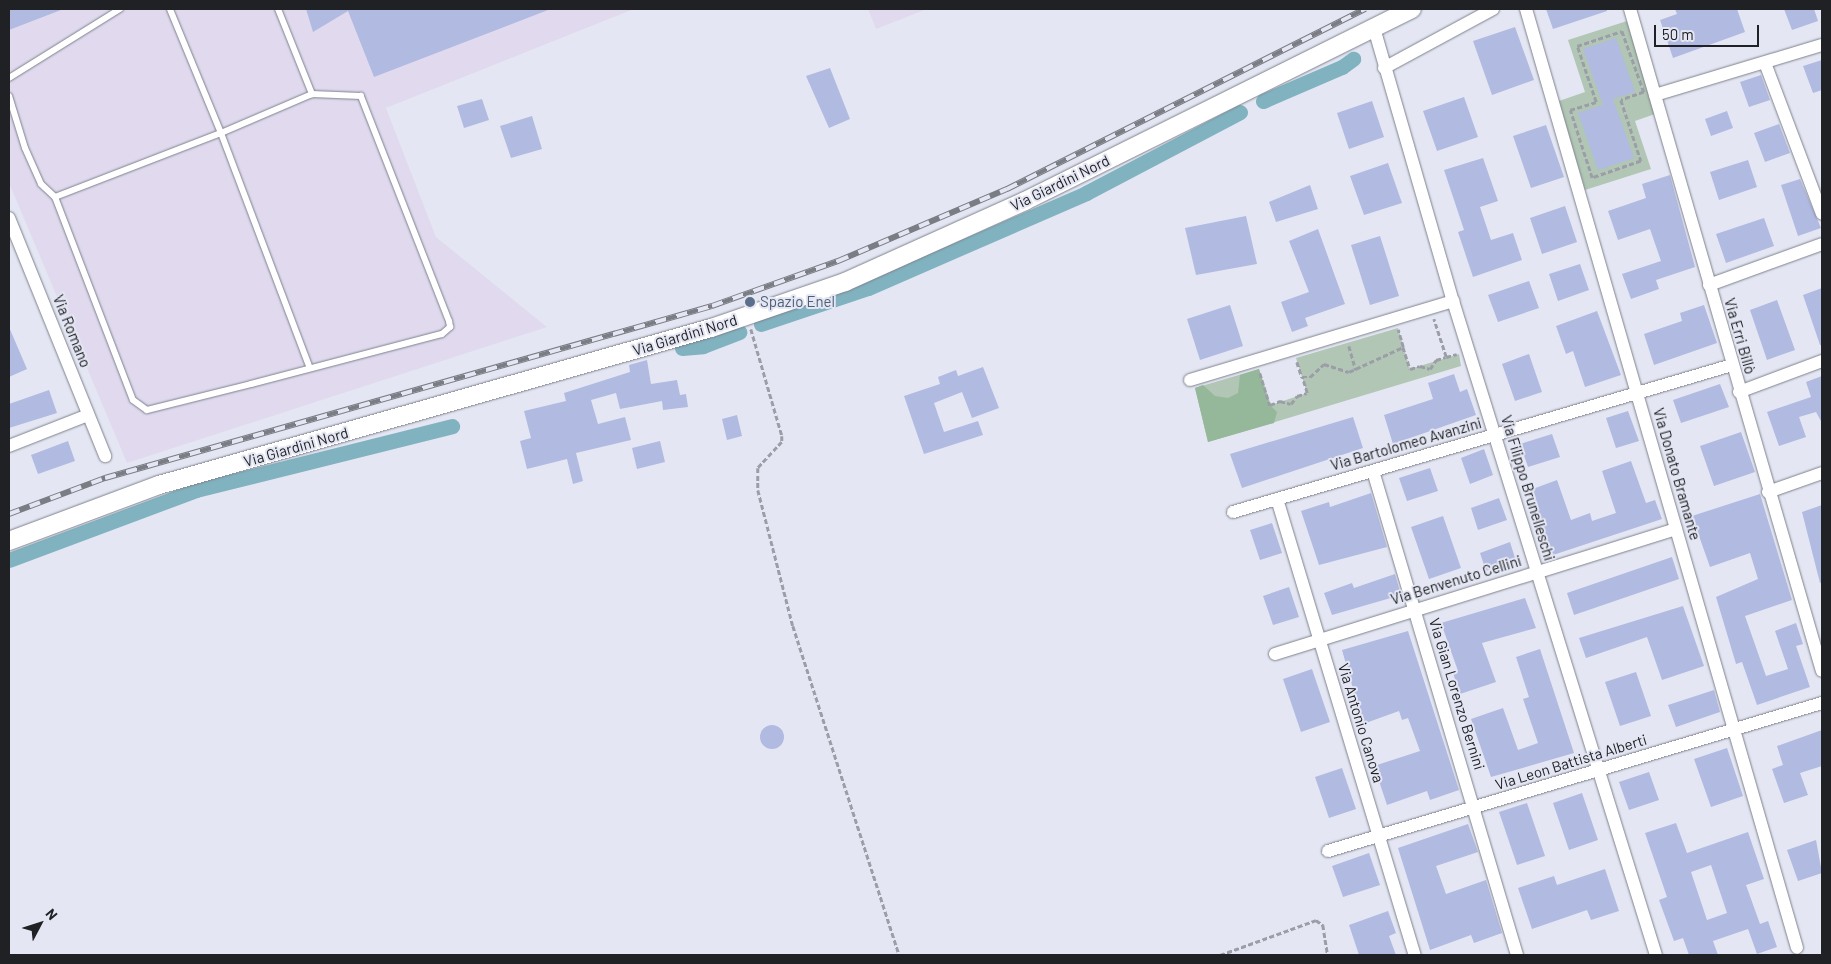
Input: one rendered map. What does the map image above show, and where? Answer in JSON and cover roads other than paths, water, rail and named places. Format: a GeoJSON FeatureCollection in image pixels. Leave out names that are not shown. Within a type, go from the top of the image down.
{"type":"FeatureCollection","features":[{"type":"Feature","properties":{"kind":"main road","name":"Via Giardini Nord"},"geometry":{"type":"LineString","coordinates":[[9,541],[159,486],[747,316],[845,282],[1025,201],[1412,9]]}},
{"type":"Feature","properties":{"kind":"street"},"geometry":{"type":"LineString","coordinates":[[1384,68],[1492,9]]}},
{"type":"Feature","properties":{"kind":"street","name":"Via Donato Bramante"},"geometry":{"type":"LineString","coordinates":[[1526,9],[1676,529],[1731,729],[1798,948]]}},
{"type":"Feature","properties":{"kind":"street","name":"Via Erri Billò"},"geometry":{"type":"LineString","coordinates":[[1630,9],[1768,492],[1820,655],[1822,670]]}},
{"type":"Feature","properties":{"kind":"street","name":"Via Filippo Brunelleschi"},"geometry":{"type":"LineString","coordinates":[[1374,28],[1384,68],[1494,435],[1656,955]]}},
{"type":"Feature","properties":{"kind":"street"},"geometry":{"type":"LineString","coordinates":[[1655,96],[1822,45]]}},
{"type":"Feature","properties":{"kind":"street"},"geometry":{"type":"LineString","coordinates":[[1766,63],[1822,214]]}},
{"type":"Feature","properties":{"kind":"street","name":"Via Romano"},"geometry":{"type":"LineString","coordinates":[[9,218],[14,243],[105,456]]}},
{"type":"Feature","properties":{"kind":"street"},"geometry":{"type":"LineString","coordinates":[[1709,285],[1822,244]]}},
{"type":"Feature","properties":{"kind":"street"},"geometry":{"type":"LineString","coordinates":[[1190,380],[1453,300]]}},
{"type":"Feature","properties":{"kind":"street"},"geometry":{"type":"LineString","coordinates":[[1739,392],[1822,360]]}},
{"type":"Feature","properties":{"kind":"street","name":"Via Bartolomeo Avanzini"},"geometry":{"type":"LineString","coordinates":[[1232,512],[1732,365]]}},
{"type":"Feature","properties":{"kind":"street"},"geometry":{"type":"LineString","coordinates":[[9,446],[88,415]]}},
{"type":"Feature","properties":{"kind":"street","name":"Via Gian Lorenzo Bernini"},"geometry":{"type":"LineString","coordinates":[[1374,471],[1517,955]]}},
{"type":"Feature","properties":{"kind":"street"},"geometry":{"type":"LineString","coordinates":[[1768,492],[1822,473]]}},
{"type":"Feature","properties":{"kind":"street","name":"Via Antonio Canova"},"geometry":{"type":"LineString","coordinates":[[1277,499],[1415,955]]}},
{"type":"Feature","properties":{"kind":"street","name":"Via Benvenuto Cellini"},"geometry":{"type":"LineString","coordinates":[[1275,654],[1676,529]]}},
{"type":"Feature","properties":{"kind":"street","name":"Via Leon Battista Alberti"},"geometry":{"type":"LineString","coordinates":[[1328,851],[1822,703]]}},
{"type":"Feature","properties":{"kind":"lane"},"geometry":{"type":"LineString","coordinates":[[9,78],[120,9]]}},
{"type":"Feature","properties":{"kind":"lane"},"geometry":{"type":"LineString","coordinates":[[170,9],[221,133],[310,368]]}},
{"type":"Feature","properties":{"kind":"lane"},"geometry":{"type":"LineString","coordinates":[[278,9],[312,94]]}},
{"type":"Feature","properties":{"kind":"lane"},"geometry":{"type":"LineString","coordinates":[[9,96],[25,148],[41,184],[55,197],[133,400],[147,410],[442,334],[450,327],[361,96],[312,94],[221,133],[55,197]]}},
{"type":"Feature","properties":{"kind":"waterway"},"geometry":{"type":"LineString","coordinates":[[1263,101],[1342,67],[1353,59]]}},
{"type":"Feature","properties":{"kind":"waterway"},"geometry":{"type":"LineString","coordinates":[[761,324],[868,288],[1086,193],[1240,112]]}},
{"type":"Feature","properties":{"kind":"waterway"},"geometry":{"type":"LineString","coordinates":[[682,348],[703,346],[739,332]]}},
{"type":"Feature","properties":{"kind":"waterway"},"geometry":{"type":"LineString","coordinates":[[9,560],[196,490],[452,426]]}},
{"type":"Feature","properties":{"kind":"railway"},"geometry":{"type":"LineString","coordinates":[[9,514],[105,478],[712,306],[838,261],[1007,189],[1365,9]]}},
{"type":"Feature","properties":{"kind":"place","name":"Spazio Enel"},"geometry":{"type":"Point","coordinates":[750,302]}}]}
